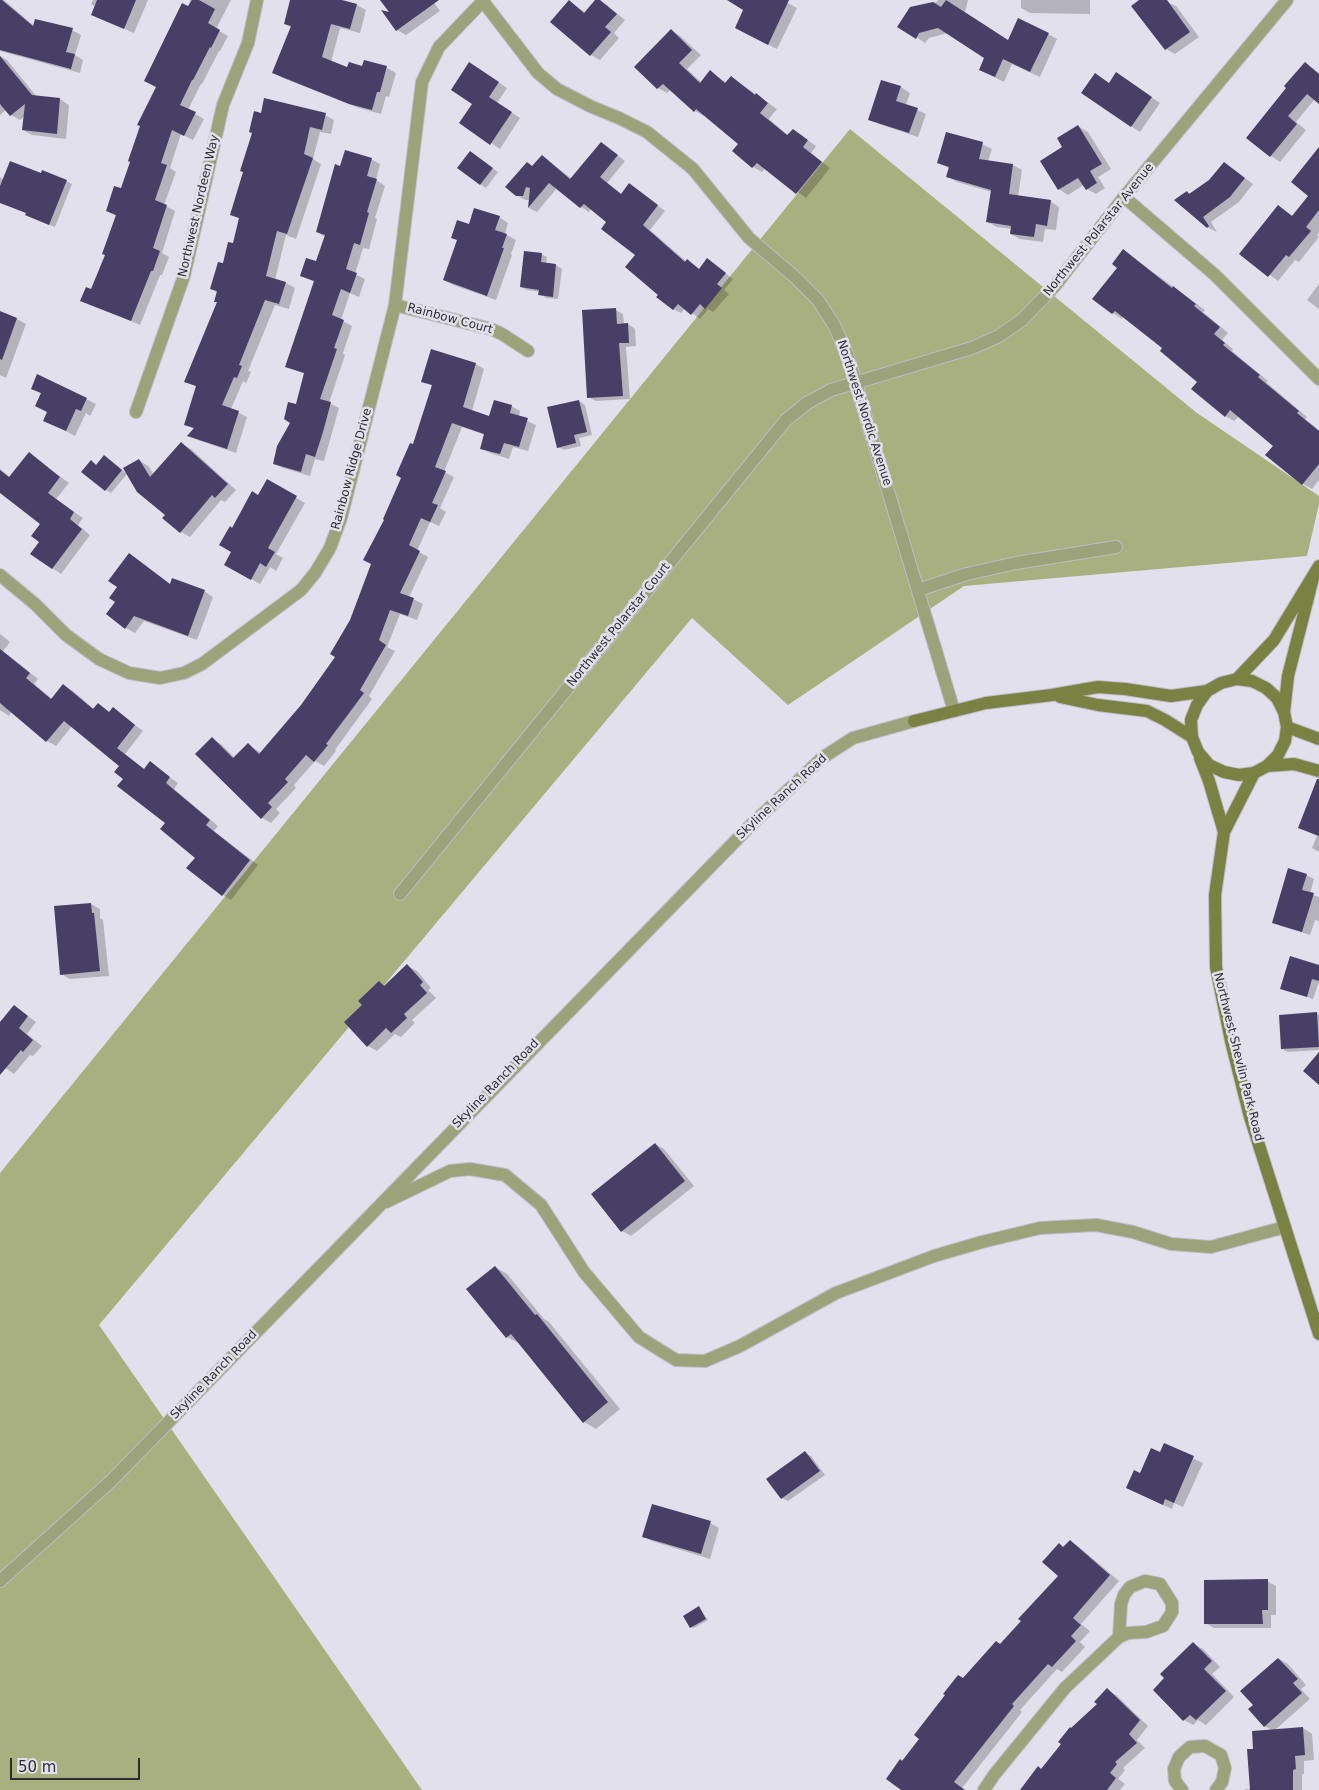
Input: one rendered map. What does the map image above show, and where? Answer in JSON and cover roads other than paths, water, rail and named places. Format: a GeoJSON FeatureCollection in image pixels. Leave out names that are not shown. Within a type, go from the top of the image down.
{"type":"FeatureCollection","features":[{"type":"Feature","properties":{"kind":"street","name":"Northwest Nordeen Way"},"geometry":{"type":"LineString","coordinates":[[136,412],[184,276],[223,105],[248,43],[256,0]]}},
{"type":"Feature","properties":{"kind":"street","name":"Northwest Polarstar Avenue"},"geometry":{"type":"LineString","coordinates":[[857,382],[972,348],[999,336],[1022,320],[1054,287],[1124,197],[1287,0]]}},
{"type":"Feature","properties":{"kind":"street","name":"Rainbow Ridge Drive"},"geometry":{"type":"LineString","coordinates":[[0,575],[35,604],[66,635],[99,659],[129,673],[160,678],[184,673],[202,664],[300,590],[316,573],[330,548],[341,518],[395,305],[422,82],[439,47],[482,1]]}},
{"type":"Feature","properties":{"kind":"street","name":"Northwest Nordic Avenue"},"geometry":{"type":"LineString","coordinates":[[482,1],[538,73],[557,89],[648,132],[693,169],[749,238],[796,278],[818,300],[834,325],[857,382],[954,711]]}},
{"type":"Feature","properties":{"kind":"street"},"geometry":{"type":"LineString","coordinates":[[1124,197],[1215,275],[1319,379]]}},
{"type":"Feature","properties":{"kind":"street","name":"Rainbow Court"},"geometry":{"type":"LineString","coordinates":[[395,305],[491,329],[528,351]]}},
{"type":"Feature","properties":{"kind":"street","name":"Northwest Polarstar Court"},"geometry":{"type":"LineString","coordinates":[[400,894],[786,420],[807,403],[830,390],[857,382]]}},
{"type":"Feature","properties":{"kind":"street"},"geometry":{"type":"LineString","coordinates":[[918,590],[967,574],[1016,563],[1116,547]]}},
{"type":"Feature","properties":{"kind":"street"},"geometry":{"type":"LineString","coordinates":[[1237,679],[1274,640],[1319,566]]}},
{"type":"Feature","properties":{"kind":"street"},"geometry":{"type":"LineString","coordinates":[[1284,712],[1288,676],[1313,578]]}},
{"type":"Feature","properties":{"kind":"street"},"geometry":{"type":"LineString","coordinates":[[1237,679],[1252,681],[1266,688],[1277,698],[1284,712],[1287,726],[1285,741],[1278,755],[1267,766],[1254,773],[1239,775],[1224,772],[1209,765],[1198,752],[1192,737],[1191,720],[1196,704],[1207,691],[1221,683],[1237,679]]}},
{"type":"Feature","properties":{"kind":"street","name":"Skyline Ranch Road"},"geometry":{"type":"LineString","coordinates":[[0,1581],[111,1481],[753,823],[822,758],[853,738],[986,703],[1098,688],[1125,688],[1171,696],[1207,691]]}},
{"type":"Feature","properties":{"kind":"street","name":"Skyline Ranch Road"},"geometry":{"type":"LineString","coordinates":[[1052,695],[1098,705],[1146,712],[1165,720],[1192,737]]}},
{"type":"Feature","properties":{"kind":"street"},"geometry":{"type":"LineString","coordinates":[[1287,726],[1302,734],[1319,739]]}},
{"type":"Feature","properties":{"kind":"street","name":"Northwest Shevlin Park Road"},"geometry":{"type":"LineString","coordinates":[[1198,752],[1224,832]]}},
{"type":"Feature","properties":{"kind":"street"},"geometry":{"type":"LineString","coordinates":[[1267,766],[1294,764],[1319,771]]}},
{"type":"Feature","properties":{"kind":"street","name":"Northwest Shevlin Park Road"},"geometry":{"type":"LineString","coordinates":[[1254,773],[1224,832],[1215,895],[1216,967],[1231,1041],[1250,1117],[1319,1334]]}},
{"type":"Feature","properties":{"kind":"street"},"geometry":{"type":"LineString","coordinates":[[379,1205],[450,1171],[470,1169],[505,1175],[541,1206],[584,1272],[639,1337],[676,1360],[705,1361],[740,1346],[836,1293],[934,1256],[1040,1228],[1096,1225],[1133,1232],[1171,1244],[1211,1246],[1285,1227]]}},
{"type":"Feature","properties":{"kind":"street"},"geometry":{"type":"LineString","coordinates":[[984,1790],[1065,1688],[1119,1637],[1128,1633],[1146,1632],[1163,1626],[1172,1612],[1172,1602],[1160,1584],[1145,1581],[1130,1587],[1124,1595],[1122,1604],[1119,1637]]}},
{"type":"Feature","properties":{"kind":"street"},"geometry":{"type":"LineString","coordinates":[[1182,1790],[1175,1780],[1174,1769],[1179,1757],[1190,1747],[1205,1746],[1221,1755],[1225,1768],[1222,1782],[1216,1790]]}}]}
